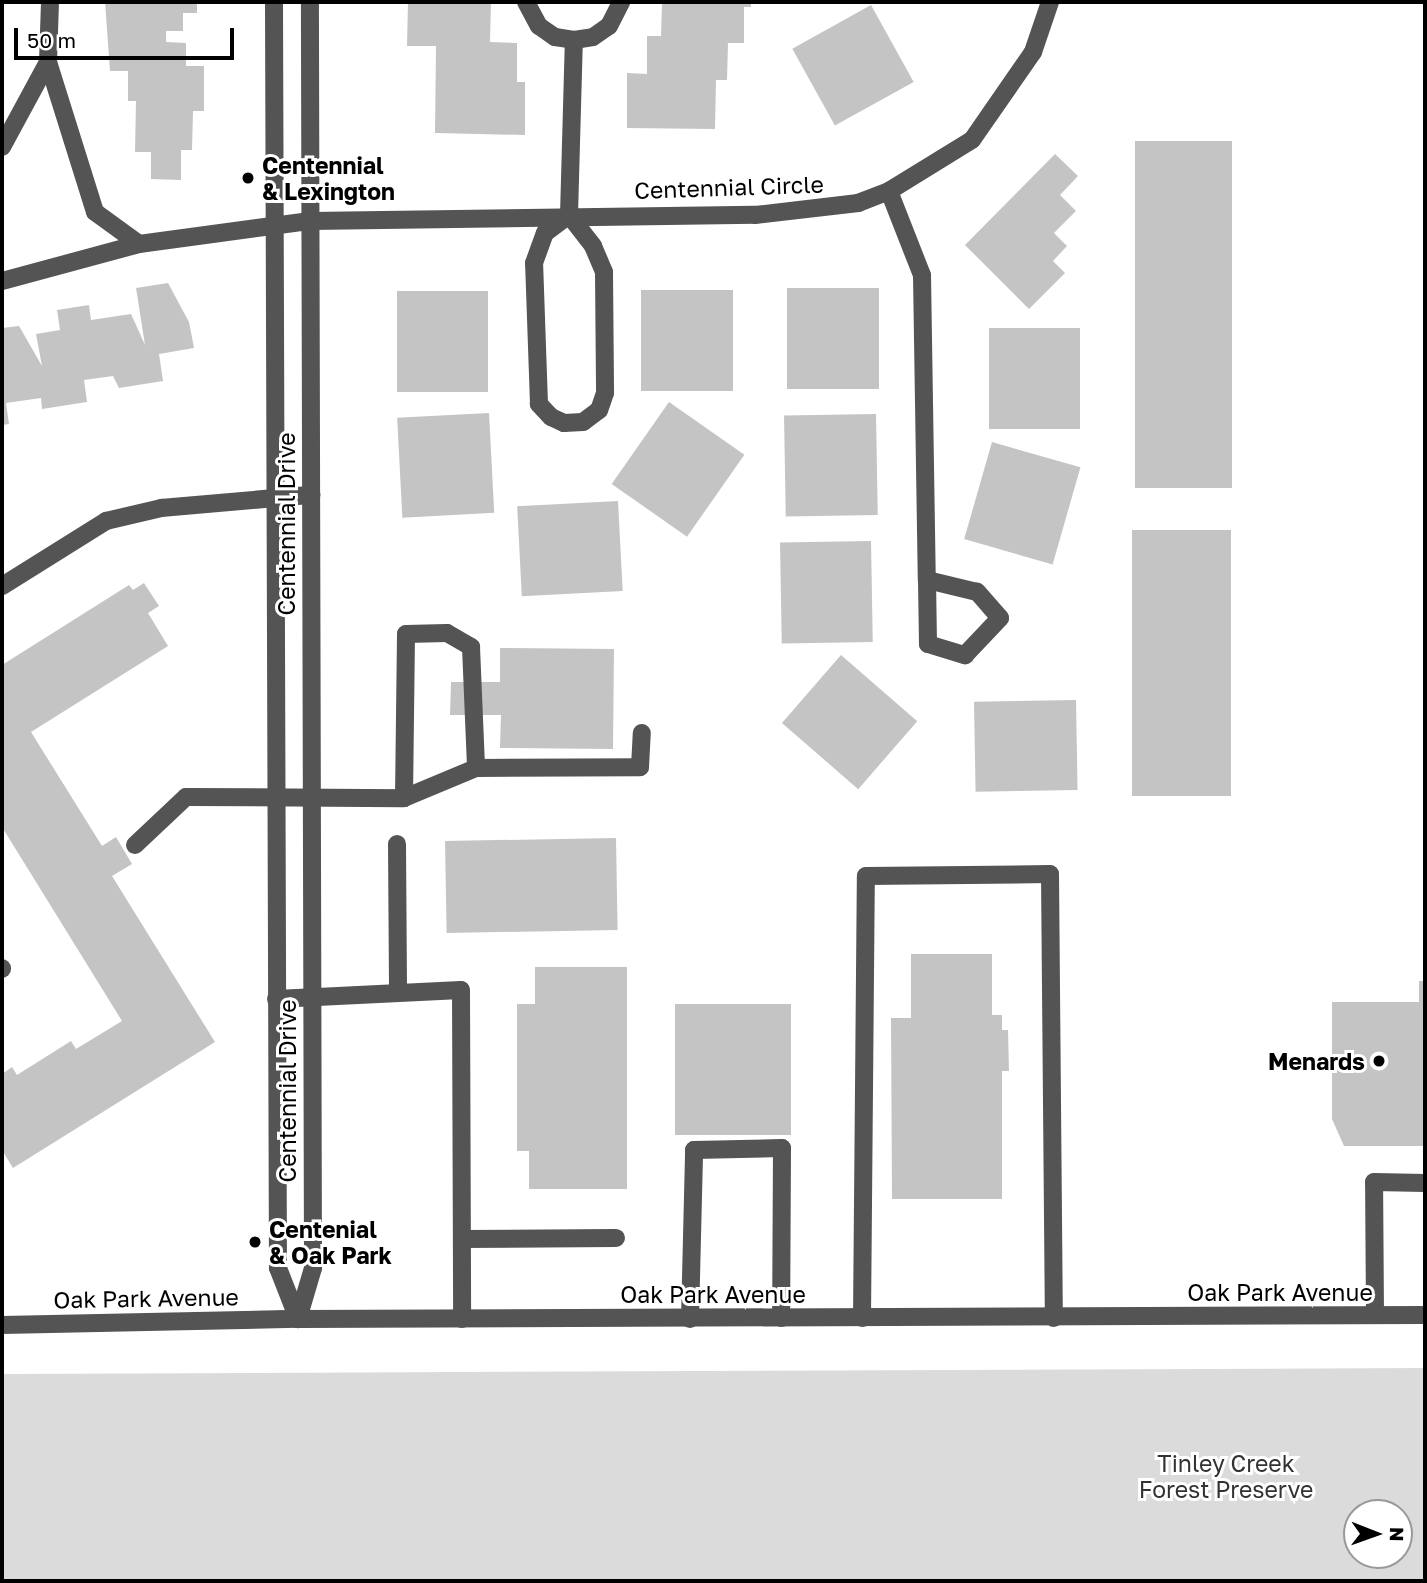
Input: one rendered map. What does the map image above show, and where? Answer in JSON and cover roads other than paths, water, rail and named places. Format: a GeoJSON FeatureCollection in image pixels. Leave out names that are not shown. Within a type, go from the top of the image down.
{"type":"FeatureCollection","features":[{"type":"Feature","properties":{"kind":"street"},"geometry":{"type":"LineString","coordinates":[[50,2],[48,62],[95,212],[139,244]]}},
{"type":"Feature","properties":{"kind":"street","name":"Centennial Drive"},"geometry":{"type":"LineString","coordinates":[[274,2],[274,798],[278,1268],[298,1319]]}},
{"type":"Feature","properties":{"kind":"street","name":"Centennial Drive"},"geometry":{"type":"LineString","coordinates":[[298,1319],[313,1268],[310,2]]}},
{"type":"Feature","properties":{"kind":"street"},"geometry":{"type":"LineString","coordinates":[[526,2],[539,26],[555,37],[574,40],[593,37],[609,26],[621,2]]}},
{"type":"Feature","properties":{"kind":"street","name":"Centennial Circle"},"geometry":{"type":"LineString","coordinates":[[2,281],[139,244],[310,221],[805,212],[858,202],[889,191],[972,140],[1033,52],[1050,2]]}},
{"type":"Feature","properties":{"kind":"street"},"geometry":{"type":"LineString","coordinates":[[569,215],[545,233],[534,263],[539,404],[551,418],[564,423],[583,422],[599,410],[605,393],[604,272],[593,246],[569,215],[574,40]]}},
{"type":"Feature","properties":{"kind":"street"},"geometry":{"type":"LineString","coordinates":[[2,147],[48,62]]}},
{"type":"Feature","properties":{"kind":"street"},"geometry":{"type":"LineString","coordinates":[[889,191],[922,275],[928,644],[965,654],[1000,618],[977,592],[927,580]]}},
{"type":"Feature","properties":{"kind":"street"},"geometry":{"type":"LineString","coordinates":[[2,586],[106,521],[161,508],[311,495]]}},
{"type":"Feature","properties":{"kind":"street"},"geometry":{"type":"LineString","coordinates":[[404,798],[406,634],[447,633],[471,647],[476,768]]}},
{"type":"Feature","properties":{"kind":"street"},"geometry":{"type":"LineString","coordinates":[[135,845],[186,797],[404,798],[476,768],[640,767],[642,733]]}},
{"type":"Feature","properties":{"kind":"street"},"geometry":{"type":"LineString","coordinates":[[397,844],[398,992]]}},
{"type":"Feature","properties":{"kind":"street"},"geometry":{"type":"LineString","coordinates":[[862,1318],[866,876],[1050,874],[1054,1318]]}},
{"type":"Feature","properties":{"kind":"street"},"geometry":{"type":"LineString","coordinates":[[276,999],[461,990],[462,1319]]}},
{"type":"Feature","properties":{"kind":"street"},"geometry":{"type":"LineString","coordinates":[[690,1319],[694,1150],[782,1148],[781,1318]]}},
{"type":"Feature","properties":{"kind":"street"},"geometry":{"type":"LineString","coordinates":[[1375,1315],[1374,1182],[1425,1183]]}},
{"type":"Feature","properties":{"kind":"street"},"geometry":{"type":"LineString","coordinates":[[462,1239],[616,1238]]}},
{"type":"Feature","properties":{"kind":"street","name":"Oak Park Avenue"},"geometry":{"type":"LineString","coordinates":[[2,1325],[298,1319],[1425,1315]]}},
{"type":"Feature","properties":{"kind":"place","name":"Centennial & Lexington"},"geometry":{"type":"Point","coordinates":[248,178]}},
{"type":"Feature","properties":{"kind":"place","name":"Menards"},"geometry":{"type":"Point","coordinates":[1379,1061]}},
{"type":"Feature","properties":{"kind":"place","name":"Centenial & Oak Park"},"geometry":{"type":"Point","coordinates":[255,1242]}},
{"type":"Feature","properties":{"kind":"park label","name":"Tinley Creek Forest Preserve"},"geometry":{"type":"Point","coordinates":[1226,1476]}}]}
